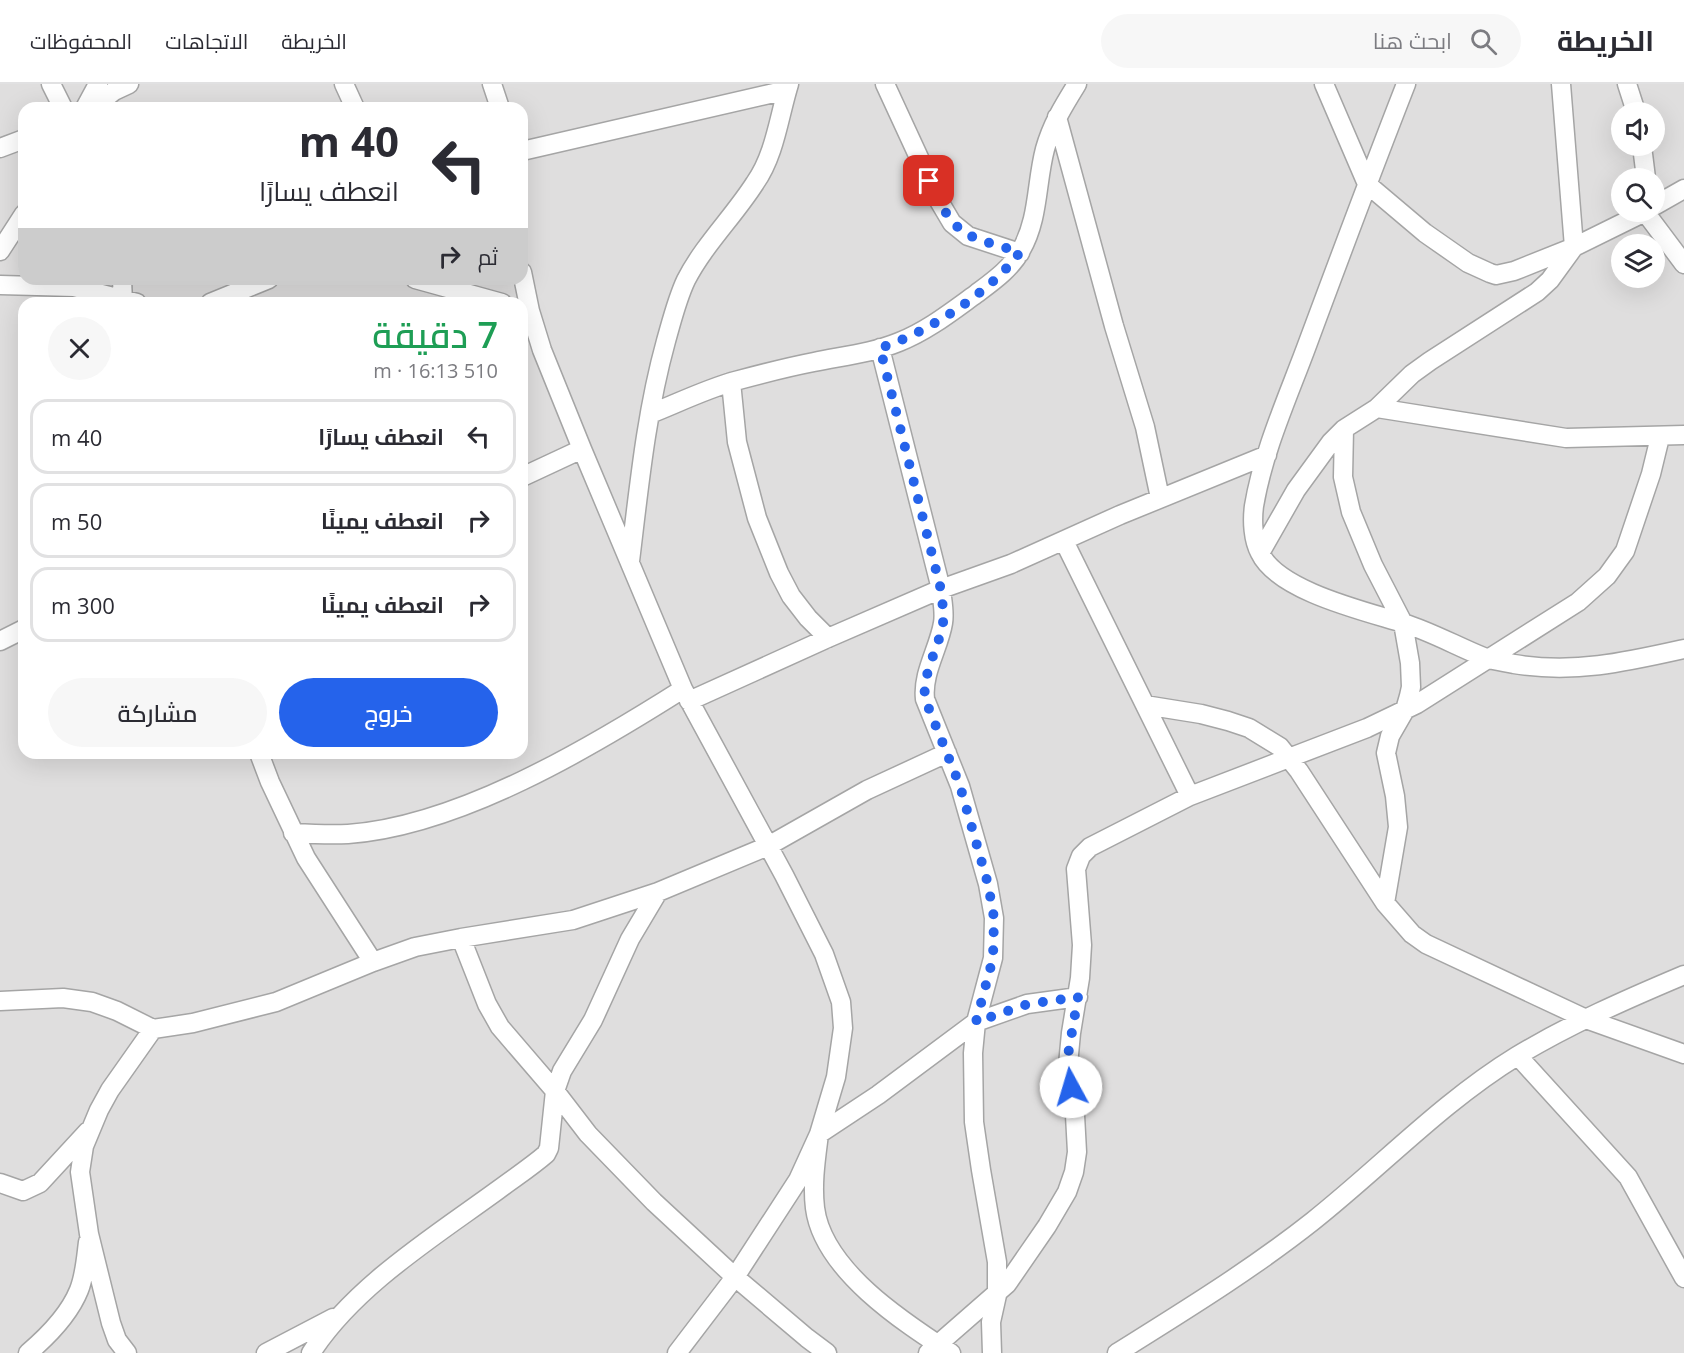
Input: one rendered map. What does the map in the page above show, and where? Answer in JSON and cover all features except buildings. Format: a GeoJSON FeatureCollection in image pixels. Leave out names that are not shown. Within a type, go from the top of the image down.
{"type":"FeatureCollection","features":[{"type":"Feature","properties":{"kind":"street"},"geometry":{"type":"LineString","coordinates":[[51,84],[60,102]]}},
{"type":"Feature","properties":{"kind":"street"},"geometry":{"type":"LineString","coordinates":[[88,102],[98,84]]}},
{"type":"Feature","properties":{"kind":"street"},"geometry":{"type":"LineString","coordinates":[[100,102],[114,91],[129,84]]}},
{"type":"Feature","properties":{"kind":"street"},"geometry":{"type":"LineString","coordinates":[[344,84],[352,102]]}},
{"type":"Feature","properties":{"kind":"street"},"geometry":{"type":"LineString","coordinates":[[492,84],[498,102]]}},
{"type":"Feature","properties":{"kind":"street"},"geometry":{"type":"LineString","coordinates":[[885,84],[939,201],[952,223],[969,236],[1020,252]]}},
{"type":"Feature","properties":{"kind":"street"},"geometry":{"type":"LineString","coordinates":[[650,414],[731,382],[880,348],[922,331],[950,314],[995,280],[1020,252],[1034,217],[1045,150],[1057,117],[1077,84]]}},
{"type":"Feature","properties":{"kind":"street"},"geometry":{"type":"LineString","coordinates":[[1324,84],[1367,184],[1425,233],[1468,263],[1496,275],[1514,271],[1574,247],[1625,222]]}},
{"type":"Feature","properties":{"kind":"street"},"geometry":{"type":"LineString","coordinates":[[1406,84],[1267,455],[1254,507],[1254,526],[1260,553],[1271,569],[1291,583],[1330,600],[1448,640],[1488,659],[1568,669],[1617,663],[1684,649]]}},
{"type":"Feature","properties":{"kind":"street"},"geometry":{"type":"LineString","coordinates":[[1260,553],[1296,490],[1330,442],[1344,429],[1377,408],[1412,374],[1537,292],[1550,280],[1574,247],[1561,84]]}},
{"type":"Feature","properties":{"kind":"street"},"geometry":{"type":"LineString","coordinates":[[1627,84],[1633,102]]}},
{"type":"Feature","properties":{"kind":"street"},"geometry":{"type":"LineString","coordinates":[[528,150],[788,87],[761,174],[687,279],[678,301],[665,344],[650,414],[630,563]]}},
{"type":"Feature","properties":{"kind":"street"},"geometry":{"type":"LineString","coordinates":[[1057,117],[1114,326],[1145,427],[1160,498]]}},
{"type":"Feature","properties":{"kind":"street"},"geometry":{"type":"LineString","coordinates":[[0,148],[18,141]]}},
{"type":"Feature","properties":{"kind":"street"},"geometry":{"type":"LineString","coordinates":[[1665,200],[1684,189]]}},
{"type":"Feature","properties":{"kind":"street"},"geometry":{"type":"LineString","coordinates":[[1652,222],[1684,264]]}},
{"type":"Feature","properties":{"kind":"street"},"geometry":{"type":"LineString","coordinates":[[0,251],[18,223]]}},
{"type":"Feature","properties":{"kind":"street"},"geometry":{"type":"LineString","coordinates":[[0,285],[74,287],[110,297]]}},
{"type":"Feature","properties":{"kind":"street"},"geometry":{"type":"LineString","coordinates":[[225,297],[254,285]]}},
{"type":"Feature","properties":{"kind":"street"},"geometry":{"type":"LineString","coordinates":[[441,285],[482,297]]}},
{"type":"Feature","properties":{"kind":"street"},"geometry":{"type":"LineString","coordinates":[[528,315],[686,695],[824,954],[841,1002],[843,1028],[841,1056],[819,1134],[798,1180],[735,1277],[677,1353]]}},
{"type":"Feature","properties":{"kind":"street"},"geometry":{"type":"LineString","coordinates":[[880,348],[941,590],[943,622],[924,693],[926,705],[966,805],[988,884],[994,918],[993,958],[976,1022],[974,1053],[974,1122],[997,1262],[997,1295],[991,1322],[992,1353]]}},
{"type":"Feature","properties":{"kind":"street"},"geometry":{"type":"LineString","coordinates":[[731,382],[737,442],[757,518],[779,573],[791,596],[828,638]]}},
{"type":"Feature","properties":{"kind":"street"},"geometry":{"type":"LineString","coordinates":[[1377,408],[1566,438],[1684,435]]}},
{"type":"Feature","properties":{"kind":"street"},"geometry":{"type":"LineString","coordinates":[[1344,429],[1343,477],[1351,512],[1373,565],[1403,623],[1411,678],[1405,710],[1390,736],[1386,753],[1395,796],[1398,827],[1385,903]]}},
{"type":"Feature","properties":{"kind":"street"},"geometry":{"type":"LineString","coordinates":[[1078,997],[1028,1004],[976,1022],[878,1095],[819,1134],[814,1176],[815,1209],[823,1235],[836,1256],[863,1286],[939,1350],[997,1295],[1013,1276],[1067,1192],[1074,1172],[1077,1152],[1075,1115],[1068,1065],[1078,997],[1082,945],[1076,869],[1084,851],[1190,796],[1367,728],[1405,710],[1578,602],[1611,571],[1625,551],[1651,474],[1660,437]]}},
{"type":"Feature","properties":{"kind":"street"},"geometry":{"type":"LineString","coordinates":[[528,474],[582,449]]}},
{"type":"Feature","properties":{"kind":"street"},"geometry":{"type":"LineString","coordinates":[[293,833],[348,834],[378,830],[448,811],[562,760],[686,695],[941,590],[1011,564],[1160,498],[1267,455]]}},
{"type":"Feature","properties":{"kind":"street"},"geometry":{"type":"LineString","coordinates":[[1064,541],[1190,796]]}},
{"type":"Feature","properties":{"kind":"street"},"geometry":{"type":"LineString","coordinates":[[0,641],[18,632]]}},
{"type":"Feature","properties":{"kind":"street"},"geometry":{"type":"LineString","coordinates":[[1145,705],[1202,714],[1249,728],[1280,747],[1289,757],[1385,903],[1412,934],[1426,944],[1586,1019],[1684,1054]]}},
{"type":"Feature","properties":{"kind":"street"},"geometry":{"type":"LineString","coordinates":[[0,1001],[63,998],[92,1002],[117,1011],[153,1029],[193,1023],[276,1002],[416,947],[573,920],[658,892],[768,846],[867,790],[947,753]]}},
{"type":"Feature","properties":{"kind":"street"},"geometry":{"type":"LineString","coordinates":[[262,759],[306,858],[373,962]]}},
{"type":"Feature","properties":{"kind":"street"},"geometry":{"type":"LineString","coordinates":[[266,1353],[340,1314],[403,1261],[546,1154],[549,1148],[555,1091],[562,1071],[593,1020],[630,939],[658,892]]}},
{"type":"Feature","properties":{"kind":"street"},"geometry":{"type":"LineString","coordinates":[[462,938],[487,1004],[500,1027],[555,1091],[588,1134],[654,1202],[735,1277],[827,1353]]}},
{"type":"Feature","properties":{"kind":"street"},"geometry":{"type":"LineString","coordinates":[[1117,1353],[1270,1254],[1331,1206],[1440,1112],[1518,1056],[1586,1019],[1684,975]]}},
{"type":"Feature","properties":{"kind":"street"},"geometry":{"type":"LineString","coordinates":[[127,1353],[117,1340],[89,1234],[80,1172],[84,1146],[110,1090],[153,1029]]}},
{"type":"Feature","properties":{"kind":"street"},"geometry":{"type":"LineString","coordinates":[[1518,1056],[1628,1177],[1684,1278]]}},
{"type":"Feature","properties":{"kind":"street"},"geometry":{"type":"LineString","coordinates":[[0,1183],[23,1191],[40,1183],[93,1125]]}},
{"type":"Feature","properties":{"kind":"street"},"geometry":{"type":"LineString","coordinates":[[28,1353],[46,1337],[64,1315],[79,1290],[89,1234]]}},
{"type":"Feature","properties":{"kind":"street"},"geometry":{"type":"LineString","coordinates":[[311,1353],[340,1314]]}},
{"type":"Feature","properties":{"kind":"shaded area"},"geometry":{"type":"Polygon","coordinates":[[[0,84],[1684,84],[1684,1353],[0,1353],[0,84]]]}},
{"type":"Feature","properties":{"kind":"route"},"geometry":{"type":"LineString","coordinates":[[929,181],[945,213],[960,230],[969,236],[1020,252],[995,280],[950,314],[922,331],[880,348],[941,590],[943,622],[924,693],[926,705],[953,766],[966,805],[988,884],[994,918],[993,958],[976,1022],[1028,1004],[1078,997],[1068,1055],[1068,1075],[1071,1087]]}}]}
